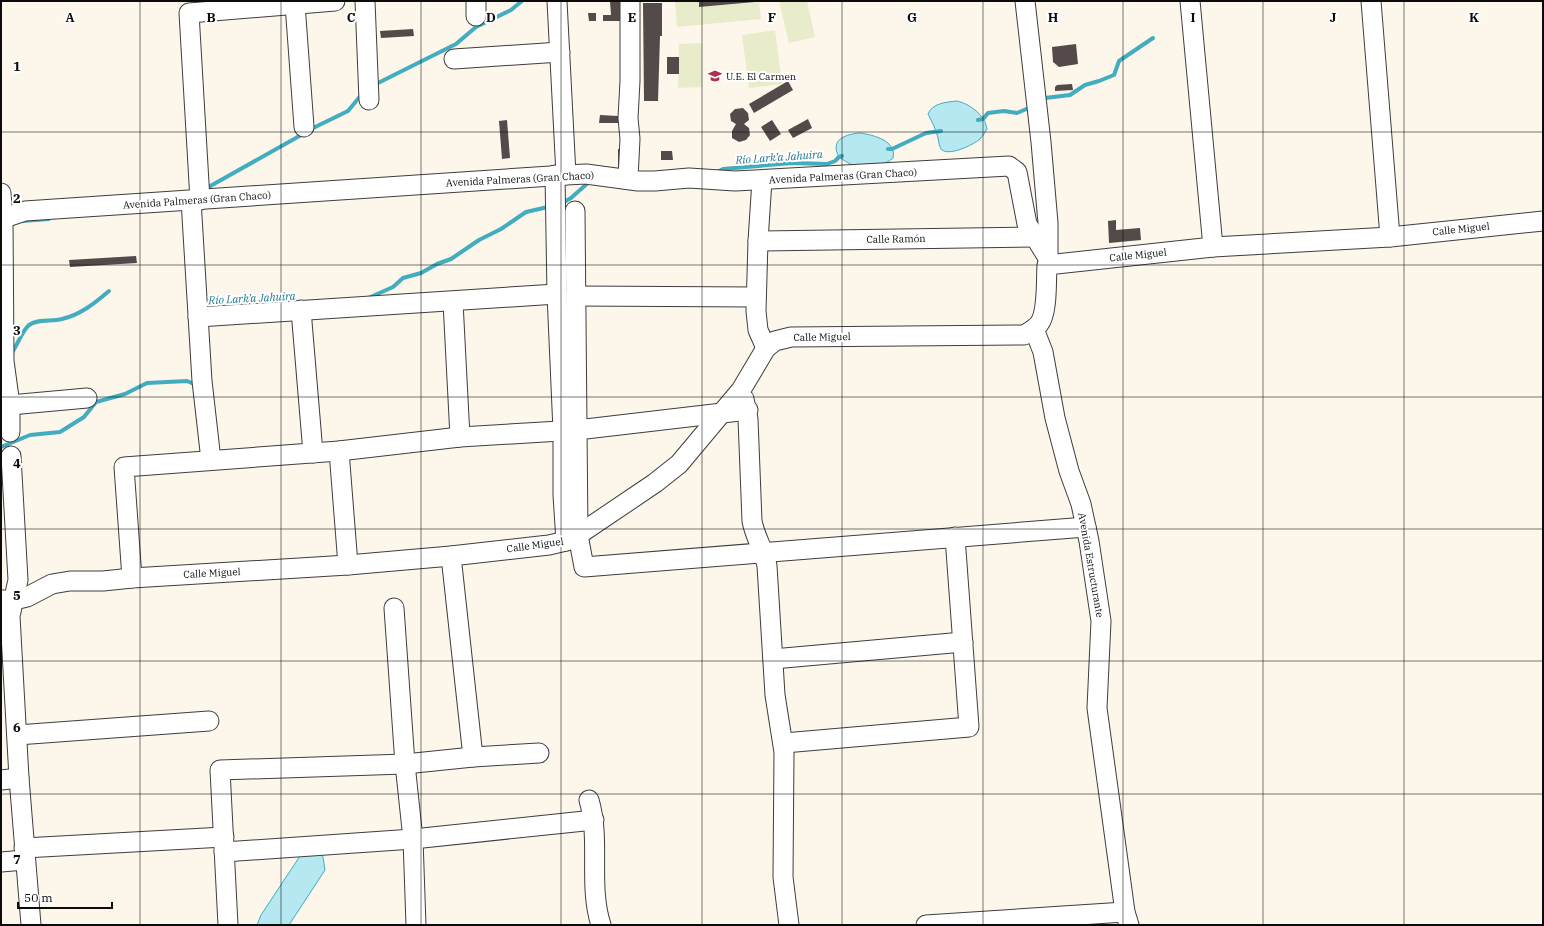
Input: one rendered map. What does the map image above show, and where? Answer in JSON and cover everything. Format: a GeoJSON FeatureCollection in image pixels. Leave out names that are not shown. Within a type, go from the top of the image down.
{"type":"FeatureCollection","features":[{"type":"Feature","properties":{"kind":"street"},"geometry":{"type":"LineString","coordinates":[[211,460],[202,381],[198,317],[187,7],[295,4],[334,1]]}},
{"type":"Feature","properties":{"kind":"street"},"geometry":{"type":"LineString","coordinates":[[365,1],[369,100]]}},
{"type":"Feature","properties":{"kind":"street"},"geometry":{"type":"LineString","coordinates":[[557,1],[560,52],[561,175],[557,294],[570,430]]}},
{"type":"Feature","properties":{"kind":"street"},"geometry":{"type":"LineString","coordinates":[[628,178],[630,139],[628,118],[630,81],[630,1]]}},
{"type":"Feature","properties":{"kind":"street"},"geometry":{"type":"LineString","coordinates":[[1025,1],[1041,142],[1048,223],[1048,262],[1045,309],[1040,323],[1034,329]]}},
{"type":"Feature","properties":{"kind":"street"},"geometry":{"type":"LineString","coordinates":[[1190,1],[1213,247]]}},
{"type":"Feature","properties":{"kind":"street"},"geometry":{"type":"LineString","coordinates":[[1372,1],[1390,237]]}},
{"type":"Feature","properties":{"kind":"street"},"geometry":{"type":"LineString","coordinates":[[295,4],[304,127]]}},
{"type":"Feature","properties":{"kind":"street"},"geometry":{"type":"LineString","coordinates":[[454,59],[560,52]]}},
{"type":"Feature","properties":{"kind":"street","name":"Avenida Palmeras (Gran Chaco)"},"geometry":{"type":"LineString","coordinates":[[2,219],[25,211],[561,175],[586,174],[628,178],[638,181],[689,178],[736,181],[1009,166],[1017,172],[1027,224],[1048,262]]}},
{"type":"Feature","properties":{"kind":"street"},"geometry":{"type":"LineString","coordinates":[[762,180],[756,297],[758,330],[766,348]]}},
{"type":"Feature","properties":{"kind":"street"},"geometry":{"type":"LineString","coordinates":[[1,193],[4,361],[10,405],[10,432]]}},
{"type":"Feature","properties":{"kind":"street"},"geometry":{"type":"LineString","coordinates":[[575,211],[576,296],[570,430],[563,495],[572,538],[584,567],[1086,527]]}},
{"type":"Feature","properties":{"kind":"street","name":"Calle Miguel"},"geometry":{"type":"LineString","coordinates":[[1048,262],[1213,247],[1390,237],[1543,221]]}},
{"type":"Feature","properties":{"kind":"street","name":"Calle Ramón"},"geometry":{"type":"LineString","coordinates":[[758,241],[1034,237]]}},
{"type":"Feature","properties":{"kind":"street"},"geometry":{"type":"LineString","coordinates":[[198,317],[453,302],[557,294]]}},
{"type":"Feature","properties":{"kind":"street"},"geometry":{"type":"LineString","coordinates":[[576,296],[756,297]]}},
{"type":"Feature","properties":{"kind":"street"},"geometry":{"type":"LineString","coordinates":[[453,302],[460,437]]}},
{"type":"Feature","properties":{"kind":"street"},"geometry":{"type":"LineString","coordinates":[[301,310],[313,453]]}},
{"type":"Feature","properties":{"kind":"street","name":"Calle Miguel"},"geometry":{"type":"LineString","coordinates":[[7,600],[26,597],[52,584],[70,581],[103,581],[348,565],[451,556],[549,545],[572,538],[655,483],[680,464],[741,390],[766,348],[775,341],[791,337],[1024,335],[1034,329]]}},
{"type":"Feature","properties":{"kind":"street","name":"Avenida Estructurante"},"geometry":{"type":"LineString","coordinates":[[1034,329],[1043,352],[1055,418],[1069,471],[1081,504],[1090,541],[1101,621],[1097,708],[1128,919]]}},
{"type":"Feature","properties":{"kind":"street"},"geometry":{"type":"LineString","coordinates":[[741,390],[748,410],[752,521],[756,536],[764,553],[767,566],[774,694],[784,743],[783,877],[789,925]]}},
{"type":"Feature","properties":{"kind":"street"},"geometry":{"type":"LineString","coordinates":[[10,405],[87,398]]}},
{"type":"Feature","properties":{"kind":"street"},"geometry":{"type":"LineString","coordinates":[[132,578],[124,467],[339,451],[460,437],[570,430],[748,410]]}},
{"type":"Feature","properties":{"kind":"street"},"geometry":{"type":"LineString","coordinates":[[339,451],[348,565]]}},
{"type":"Feature","properties":{"kind":"street"},"geometry":{"type":"LineString","coordinates":[[11,456],[18,580],[7,600],[10,616],[8,706],[17,735],[10,779],[24,854],[31,925]]}},
{"type":"Feature","properties":{"kind":"street"},"geometry":{"type":"LineString","coordinates":[[784,743],[969,727],[955,538]]}},
{"type":"Feature","properties":{"kind":"street"},"geometry":{"type":"LineString","coordinates":[[451,556],[473,757]]}},
{"type":"Feature","properties":{"kind":"street"},"geometry":{"type":"LineString","coordinates":[[394,608],[413,839],[416,925]]}},
{"type":"Feature","properties":{"kind":"street"},"geometry":{"type":"LineString","coordinates":[[773,659],[963,642]]}},
{"type":"Feature","properties":{"kind":"street"},"geometry":{"type":"LineString","coordinates":[[17,735],[209,721]]}},
{"type":"Feature","properties":{"kind":"street"},"geometry":{"type":"LineString","coordinates":[[228,925],[220,770],[406,764],[473,757],[539,753]]}},
{"type":"Feature","properties":{"kind":"street"},"geometry":{"type":"LineString","coordinates":[[589,800],[594,820],[595,883],[601,925]]}},
{"type":"Feature","properties":{"kind":"street"},"geometry":{"type":"LineString","coordinates":[[1,862],[24,854],[224,844],[413,839],[594,820]]}},
{"type":"Feature","properties":{"kind":"street"},"geometry":{"type":"LineString","coordinates":[[926,925],[1128,919]]}},
{"type":"Feature","properties":{"kind":"green space"},"geometry":{"type":"Polygon","coordinates":[[[675,1],[699,1],[699,7],[759,2],[761,19],[677,27],[675,1]]]}},
{"type":"Feature","properties":{"kind":"green space"},"geometry":{"type":"Polygon","coordinates":[[[779,1],[807,1],[815,37],[789,43],[779,1]]]}},
{"type":"Feature","properties":{"kind":"green space"},"geometry":{"type":"Polygon","coordinates":[[[775,30],[782,84],[749,88],[742,35],[775,30]]]}},
{"type":"Feature","properties":{"kind":"green space"},"geometry":{"type":"Polygon","coordinates":[[[702,43],[702,87],[678,88],[679,44],[702,43]]]}},
{"type":"Feature","properties":{"kind":"water"},"geometry":{"type":"Polygon","coordinates":[[[957,101],[972,107],[983,119],[987,129],[980,139],[972,144],[950,152],[942,150],[940,147],[934,126],[928,114],[936,105],[957,101]]]}},
{"type":"Feature","properties":{"kind":"water"},"geometry":{"type":"Polygon","coordinates":[[[860,133],[878,137],[888,143],[892,147],[893,158],[890,161],[880,165],[860,167],[849,164],[839,157],[836,151],[838,142],[845,136],[860,133]]]}},
{"type":"Feature","properties":{"kind":"water"},"geometry":{"type":"Polygon","coordinates":[[[320,852],[323,857],[325,870],[289,925],[257,925],[261,915],[302,853],[320,852]]]}},
{"type":"Feature","properties":{"kind":"building"},"geometry":{"type":"Polygon","coordinates":[[[610,1],[623,1],[623,21],[603,21],[603,15],[611,15],[610,1]]]}},
{"type":"Feature","properties":{"kind":"building"},"geometry":{"type":"Polygon","coordinates":[[[699,1],[755,1],[755,2],[699,7],[699,1]]]}},
{"type":"Feature","properties":{"kind":"building"},"geometry":{"type":"Polygon","coordinates":[[[643,3],[662,3],[662,36],[660,36],[658,101],[644,101],[643,3]]]}},
{"type":"Feature","properties":{"kind":"building"},"geometry":{"type":"Polygon","coordinates":[[[588,13],[596,13],[596,21],[589,21],[588,13]]]}},
{"type":"Feature","properties":{"kind":"building"},"geometry":{"type":"Polygon","coordinates":[[[413,29],[414,36],[381,38],[380,31],[413,29]]]}},
{"type":"Feature","properties":{"kind":"building"},"geometry":{"type":"Polygon","coordinates":[[[1076,44],[1078,64],[1059,67],[1053,62],[1052,47],[1076,44]]]}},
{"type":"Feature","properties":{"kind":"building"},"geometry":{"type":"Polygon","coordinates":[[[667,57],[679,57],[679,74],[667,74],[667,57]]]}},
{"type":"Feature","properties":{"kind":"building"},"geometry":{"type":"Polygon","coordinates":[[[788,81],[793,90],[754,113],[749,104],[788,81]]]}},
{"type":"Feature","properties":{"kind":"building"},"geometry":{"type":"Polygon","coordinates":[[[1072,84],[1073,90],[1055,91],[1055,87],[1057,85],[1072,84]]]}},
{"type":"Feature","properties":{"kind":"building"},"geometry":{"type":"Polygon","coordinates":[[[743,108],[748,113],[749,120],[744,124],[749,128],[750,135],[746,140],[739,142],[732,138],[732,131],[736,124],[731,121],[730,114],[735,109],[743,108]]]}},
{"type":"Feature","properties":{"kind":"building"},"geometry":{"type":"Polygon","coordinates":[[[600,115],[618,116],[618,123],[599,123],[600,115]]]}},
{"type":"Feature","properties":{"kind":"building"},"geometry":{"type":"Polygon","coordinates":[[[808,119],[812,128],[793,138],[788,130],[808,119]]]}},
{"type":"Feature","properties":{"kind":"building"},"geometry":{"type":"Polygon","coordinates":[[[507,120],[510,158],[502,159],[499,121],[507,120]]]}},
{"type":"Feature","properties":{"kind":"building"},"geometry":{"type":"Polygon","coordinates":[[[772,120],[781,134],[770,141],[761,127],[772,120]]]}},
{"type":"Feature","properties":{"kind":"building"},"geometry":{"type":"Polygon","coordinates":[[[618,149],[625,149],[625,167],[618,168],[618,149]]]}},
{"type":"Feature","properties":{"kind":"building"},"geometry":{"type":"Polygon","coordinates":[[[661,151],[672,151],[673,160],[661,160],[661,151]]]}},
{"type":"Feature","properties":{"kind":"building"},"geometry":{"type":"Polygon","coordinates":[[[1116,220],[1116,230],[1140,228],[1141,240],[1109,243],[1108,221],[1116,220]]]}},
{"type":"Feature","properties":{"kind":"building"},"geometry":{"type":"Polygon","coordinates":[[[136,256],[137,263],[70,267],[69,260],[136,256]]]}},
{"type":"Feature","properties":{"kind":"waterway","name":"Río Lark’a Jahuira"},"geometry":{"type":"LineString","coordinates":[[374,85],[456,44],[476,27],[511,10],[522,1]]}},
{"type":"Feature","properties":{"kind":"waterway","name":"Río Lark’a Jahuira"},"geometry":{"type":"LineString","coordinates":[[1041,100],[1045,98],[1070,95],[1085,85],[1114,75],[1119,61],[1153,38]]}},
{"type":"Feature","properties":{"kind":"waterway","name":"Río Lark’a Jahuira"},"geometry":{"type":"LineString","coordinates":[[309,130],[348,111],[362,94]]}},
{"type":"Feature","properties":{"kind":"waterway","name":"Río Lark’a Jahuira"},"geometry":{"type":"LineString","coordinates":[[978,120],[983,119],[988,113],[1004,111],[1017,113],[1031,107]]}},
{"type":"Feature","properties":{"kind":"waterway","name":"Río Lark’a Jahuira"},"geometry":{"type":"LineString","coordinates":[[888,149],[892,149],[926,133],[941,131]]}},
{"type":"Feature","properties":{"kind":"waterway","name":"Río Lark’a Jahuira"},"geometry":{"type":"LineString","coordinates":[[205,189],[303,134]]}},
{"type":"Feature","properties":{"kind":"waterway","name":"Río Lark’a Jahuira"},"geometry":{"type":"LineString","coordinates":[[717,172],[723,169],[792,163],[827,164],[842,156]]}},
{"type":"Feature","properties":{"kind":"waterway","name":"Río Lark’a Jahuira"},"geometry":{"type":"LineString","coordinates":[[564,202],[571,198],[589,182]]}},
{"type":"Feature","properties":{"kind":"waterway","name":"Río Lark’a Jahuira"},"geometry":{"type":"LineString","coordinates":[[366,299],[393,287],[403,278],[421,273],[437,264],[451,259],[479,240],[501,229],[526,212],[548,207]]}},
{"type":"Feature","properties":{"kind":"waterway","name":"Río Lark’a Jahuira"},"geometry":{"type":"LineString","coordinates":[[22,221],[49,219]]}},
{"type":"Feature","properties":{"kind":"waterway","name":"Río Lark’a Jahuira"},"geometry":{"type":"LineString","coordinates":[[11,354],[29,325],[41,321],[58,320],[75,315],[93,304],[109,291]]}},
{"type":"Feature","properties":{"kind":"waterway","name":"Río Lark’a Jahuira"},"geometry":{"type":"LineString","coordinates":[[1,447],[30,435],[60,432],[84,417],[96,402],[125,394],[147,383],[187,381],[197,384]]}},
{"type":"Feature","properties":{"kind":"place","name":"U.E. El Carmen"},"geometry":{"type":"Point","coordinates":[715,76]}}]}
